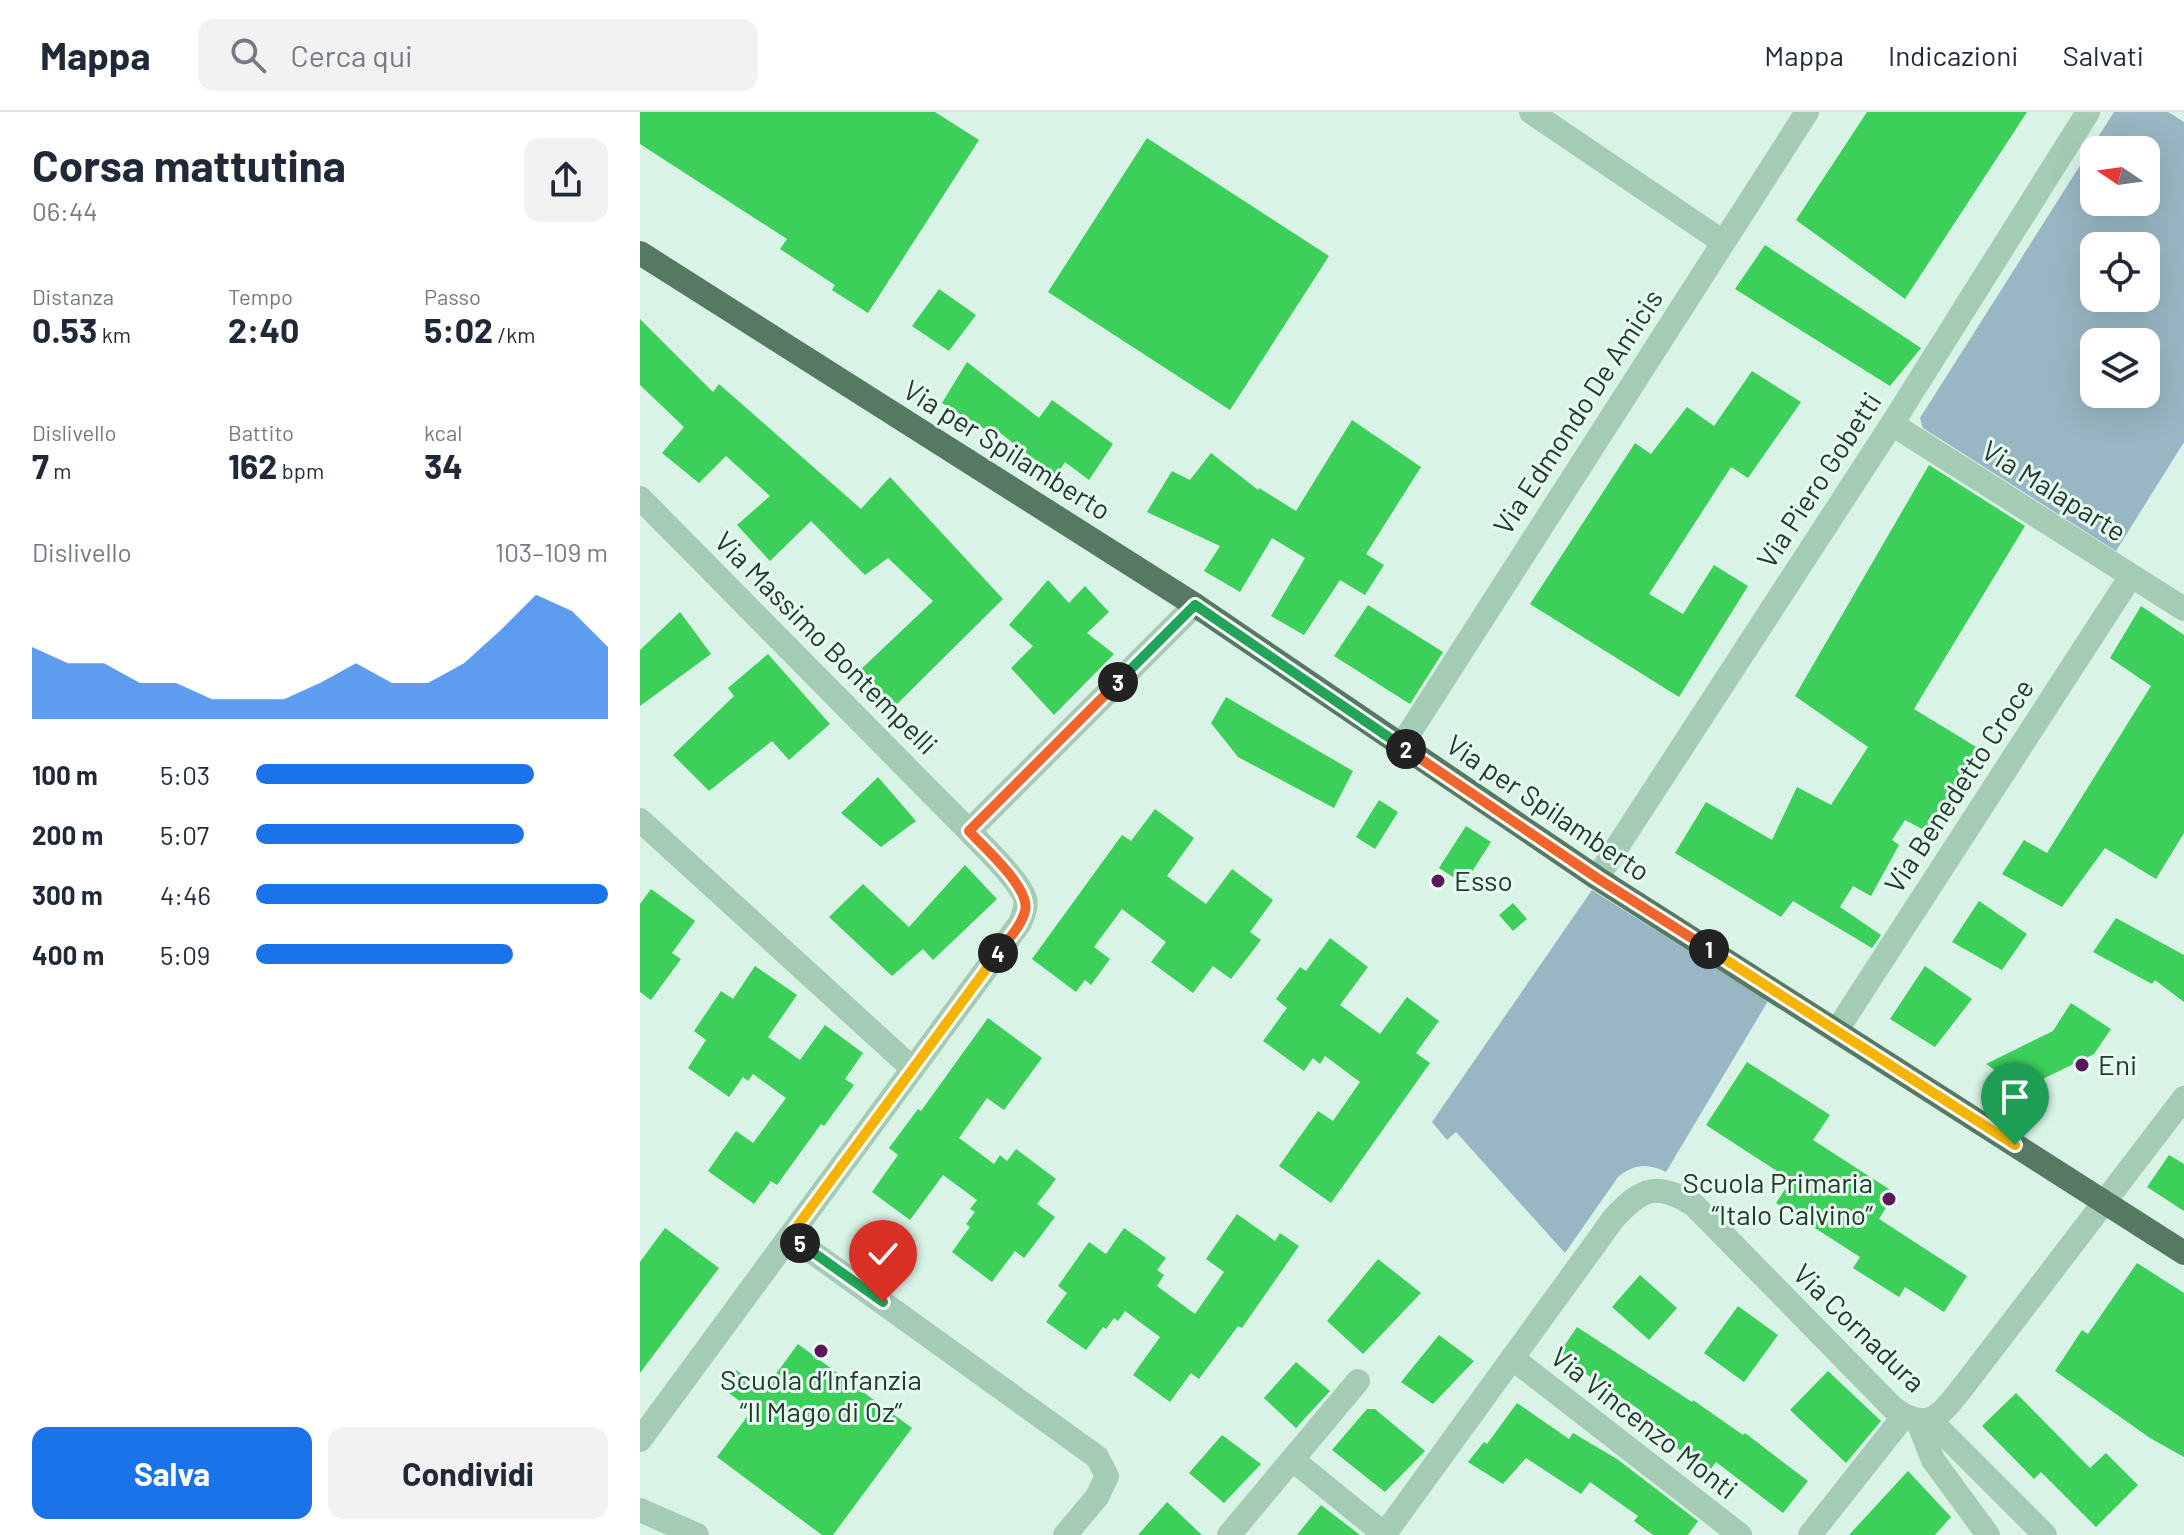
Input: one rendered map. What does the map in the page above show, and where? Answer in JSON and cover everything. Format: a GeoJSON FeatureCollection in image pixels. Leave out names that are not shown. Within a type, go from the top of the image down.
{"type":"FeatureCollection","features":[{"type":"Feature","properties":{"kind":"main road","name":"Via per Spilamberto"},"geometry":{"type":"LineString","coordinates":[[640,253],[1195,605],[1597,878],[2184,1253]]}},
{"type":"Feature","properties":{"kind":"street"},"geometry":{"type":"LineString","coordinates":[[1531,112],[1723,242]]}},
{"type":"Feature","properties":{"kind":"street","name":"Via Edmondo De Amicis"},"geometry":{"type":"LineString","coordinates":[[1401,746],[1807,112]]}},
{"type":"Feature","properties":{"kind":"street","name":"Via Piero Gobetti"},"geometry":{"type":"LineString","coordinates":[[1597,878],[1892,424],[2088,112]]}},
{"type":"Feature","properties":{"kind":"street","name":"Via Malaparte"},"geometry":{"type":"LineString","coordinates":[[1892,424],[2184,609]]}},
{"type":"Feature","properties":{"kind":"street","name":"Via Massimo Bontempelli"},"geometry":{"type":"LineString","coordinates":[[640,498],[969,831],[1019,887],[1026,908],[1020,923],[640,1440]]}},
{"type":"Feature","properties":{"kind":"street","name":"Via Benedetto Croce"},"geometry":{"type":"LineString","coordinates":[[1837,1030],[2131,576]]}},
{"type":"Feature","properties":{"kind":"street"},"geometry":{"type":"LineString","coordinates":[[969,831],[1195,605]]}},
{"type":"Feature","properties":{"kind":"street"},"geometry":{"type":"LineString","coordinates":[[640,820],[913,1069]]}},
{"type":"Feature","properties":{"kind":"street","name":"Via Cornadura"},"geometry":{"type":"LineString","coordinates":[[1293,1460],[1384,1535],[1614,1218],[1638,1195],[1650,1190],[1664,1191],[1694,1205],[1893,1408],[1917,1419],[1941,1413],[2184,1098]]}},
{"type":"Feature","properties":{"kind":"street"},"geometry":{"type":"LineString","coordinates":[[790,1236],[1097,1457],[1107,1476],[1103,1486],[1065,1535]]}},
{"type":"Feature","properties":{"kind":"street","name":"Via Vincenzo Monti"},"geometry":{"type":"LineString","coordinates":[[1512,1358],[1740,1535]]}},
{"type":"Feature","properties":{"kind":"street"},"geometry":{"type":"LineString","coordinates":[[1229,1535],[1358,1381]]}},
{"type":"Feature","properties":{"kind":"street"},"geometry":{"type":"LineString","coordinates":[[1810,1535],[1917,1419]]}},
{"type":"Feature","properties":{"kind":"street"},"geometry":{"type":"LineString","coordinates":[[1917,1419],[1933,1460],[1988,1535]]}},
{"type":"Feature","properties":{"kind":"street"},"geometry":{"type":"LineString","coordinates":[[1917,1419],[2045,1535]]}},
{"type":"Feature","properties":{"kind":"street"},"geometry":{"type":"LineString","coordinates":[[640,1510],[697,1535]]}},
{"type":"Feature","properties":{"kind":"shaded area"},"geometry":{"type":"Polygon","coordinates":[[[2114,112],[2168,112],[2184,122],[2184,442],[2116,551],[1923,428],[1920,418],[2080,166],[2080,216],[2160,216],[2160,136],[2099,136],[2114,112]]]}},
{"type":"Feature","properties":{"kind":"shaded area"},"geometry":{"type":"Polygon","coordinates":[[[1592,890],[1768,1001],[1666,1172],[1641,1166],[1618,1177],[1565,1253],[1456,1132],[1447,1140],[1432,1122],[1592,890]]]}},
{"type":"Feature","properties":{"kind":"building"},"geometry":{"type":"Polygon","coordinates":[[[640,112],[935,112],[979,140],[868,313],[832,290],[835,285],[780,249],[787,239],[640,144],[640,112]]]}},
{"type":"Feature","properties":{"kind":"building"},"geometry":{"type":"Polygon","coordinates":[[[1867,112],[2027,112],[1905,299],[1796,220],[1867,112]]]}},
{"type":"Feature","properties":{"kind":"building"},"geometry":{"type":"Polygon","coordinates":[[[1147,138],[1329,256],[1230,410],[1048,292],[1147,138]]]}},
{"type":"Feature","properties":{"kind":"building"},"geometry":{"type":"Polygon","coordinates":[[[1765,245],[1921,348],[1890,386],[1735,289],[1765,245]]]}},
{"type":"Feature","properties":{"kind":"building"},"geometry":{"type":"Polygon","coordinates":[[[939,289],[976,315],[949,351],[912,326],[939,289]]]}},
{"type":"Feature","properties":{"kind":"building"},"geometry":{"type":"Polygon","coordinates":[[[640,319],[713,392],[719,384],[861,509],[890,477],[1003,599],[895,706],[858,672],[933,601],[888,558],[865,575],[811,521],[770,561],[737,525],[770,496],[726,456],[699,483],[662,453],[684,427],[640,385],[640,319]]]}},
{"type":"Feature","properties":{"kind":"building"},"geometry":{"type":"Polygon","coordinates":[[[967,362],[1039,418],[1052,400],[1113,444],[1089,480],[1065,462],[1056,476],[999,432],[996,436],[942,403],[967,362]]]}},
{"type":"Feature","properties":{"kind":"building"},"geometry":{"type":"Polygon","coordinates":[[[1752,371],[1801,402],[1748,478],[1731,467],[1649,594],[1683,614],[1714,565],[1748,586],[1679,697],[1530,604],[1635,443],[1651,454],[1687,407],[1714,426],[1752,371]]]}},
{"type":"Feature","properties":{"kind":"building"},"geometry":{"type":"Polygon","coordinates":[[[1352,420],[1421,467],[1366,554],[1384,565],[1365,595],[1340,580],[1304,635],[1271,616],[1305,558],[1272,538],[1240,592],[1204,571],[1220,546],[1147,512],[1172,471],[1190,480],[1211,453],[1258,490],[1296,511],[1352,420]]]}},
{"type":"Feature","properties":{"kind":"building"},"geometry":{"type":"Polygon","coordinates":[[[1929,465],[2025,526],[1914,709],[1978,748],[1928,832],[1905,820],[1892,840],[1899,845],[1871,896],[1853,886],[1840,907],[1881,935],[1872,948],[1793,901],[1781,917],[1675,853],[1706,802],[1772,840],[1797,787],[1831,805],[1868,747],[1795,696],[1929,465]]]}},
{"type":"Feature","properties":{"kind":"building"},"geometry":{"type":"Polygon","coordinates":[[[1048,580],[1069,603],[1085,586],[1109,612],[1087,633],[1114,654],[1054,715],[1011,668],[1033,646],[1009,625],[1048,580]]]}},
{"type":"Feature","properties":{"kind":"building"},"geometry":{"type":"Polygon","coordinates":[[[1368,605],[1443,652],[1410,704],[1334,656],[1368,605]]]}},
{"type":"Feature","properties":{"kind":"building"},"geometry":{"type":"Polygon","coordinates":[[[2141,606],[2184,635],[2184,833],[2156,879],[2105,848],[2062,907],[2002,874],[2024,840],[2047,853],[2151,686],[2110,658],[2141,606]]]}},
{"type":"Feature","properties":{"kind":"building"},"geometry":{"type":"Polygon","coordinates":[[[680,612],[711,654],[640,706],[640,650],[680,612]]]}},
{"type":"Feature","properties":{"kind":"building"},"geometry":{"type":"Polygon","coordinates":[[[768,654],[830,724],[789,760],[772,741],[709,791],[673,755],[734,696],[728,688],[768,654]]]}},
{"type":"Feature","properties":{"kind":"building"},"geometry":{"type":"Polygon","coordinates":[[[1226,697],[1353,771],[1334,808],[1238,757],[1211,723],[1226,697]]]}},
{"type":"Feature","properties":{"kind":"building"},"geometry":{"type":"Polygon","coordinates":[[[878,777],[916,821],[881,847],[841,813],[878,777]]]}},
{"type":"Feature","properties":{"kind":"building"},"geometry":{"type":"Polygon","coordinates":[[[1379,800],[1398,812],[1375,849],[1356,837],[1379,800]]]}},
{"type":"Feature","properties":{"kind":"building"},"geometry":{"type":"Polygon","coordinates":[[[1155,809],[1194,838],[1167,876],[1206,904],[1232,869],[1273,900],[1250,932],[1261,940],[1231,979],[1213,966],[1193,993],[1151,962],[1166,942],[1122,909],[1094,947],[1110,959],[1091,985],[1085,980],[1076,992],[1032,959],[1122,835],[1131,841],[1155,809]]]}},
{"type":"Feature","properties":{"kind":"building"},"geometry":{"type":"Polygon","coordinates":[[[1466,826],[1491,842],[1464,884],[1439,868],[1466,826]]]}},
{"type":"Feature","properties":{"kind":"building"},"geometry":{"type":"Polygon","coordinates":[[[965,865],[997,899],[933,960],[923,949],[892,976],[829,917],[863,884],[909,927],[965,865]]]}},
{"type":"Feature","properties":{"kind":"building"},"geometry":{"type":"Polygon","coordinates":[[[651,889],[695,921],[672,953],[681,959],[651,1000],[640,992],[640,904],[651,889]]]}},
{"type":"Feature","properties":{"kind":"building"},"geometry":{"type":"Polygon","coordinates":[[[1979,901],[2027,934],[2002,970],[1952,942],[1979,901]]]}},
{"type":"Feature","properties":{"kind":"building"},"geometry":{"type":"Polygon","coordinates":[[[1513,903],[1527,919],[1513,931],[1499,915],[1513,903]]]}},
{"type":"Feature","properties":{"kind":"building"},"geometry":{"type":"Polygon","coordinates":[[[2116,918],[2184,955],[2184,1002],[2155,980],[2152,984],[2093,952],[2116,918]]]}},
{"type":"Feature","properties":{"kind":"building"},"geometry":{"type":"Polygon","coordinates":[[[1330,938],[1368,967],[1340,1005],[1380,1034],[1407,997],[1439,1021],[1416,1053],[1430,1063],[1331,1203],[1279,1166],[1318,1111],[1333,1121],[1360,1082],[1325,1056],[1320,1064],[1313,1058],[1304,1071],[1263,1041],[1287,1008],[1276,999],[1300,967],[1306,971],[1330,938]]]}},
{"type":"Feature","properties":{"kind":"building"},"geometry":{"type":"Polygon","coordinates":[[[755,966],[797,995],[768,1037],[800,1060],[825,1025],[863,1053],[845,1079],[854,1085],[777,1185],[771,1181],[754,1204],[708,1171],[736,1131],[753,1143],[786,1098],[753,1074],[748,1081],[743,1077],[729,1097],[688,1068],[706,1040],[694,1031],[721,991],[733,999],[755,966]]]}},
{"type":"Feature","properties":{"kind":"building"},"geometry":{"type":"Polygon","coordinates":[[[1925,966],[1972,999],[1935,1047],[1890,1019],[1925,966]]]}},
{"type":"Feature","properties":{"kind":"building"},"geometry":{"type":"Polygon","coordinates":[[[2071,1003],[2111,1029],[2094,1054],[2022,1089],[1986,1064],[2053,1031],[2071,1003]]]}},
{"type":"Feature","properties":{"kind":"building"},"geometry":{"type":"Polygon","coordinates":[[[988,1018],[1042,1058],[1004,1110],[987,1098],[959,1138],[994,1164],[1000,1155],[1007,1161],[1016,1149],[1056,1179],[1037,1204],[1055,1217],[1024,1258],[1015,1251],[992,1282],[952,1252],[970,1227],[966,1224],[975,1212],[970,1209],[977,1200],[943,1175],[910,1220],[872,1192],[898,1155],[889,1148],[918,1109],[921,1111],[988,1018]]]}},
{"type":"Feature","properties":{"kind":"building"},"geometry":{"type":"Polygon","coordinates":[[[1747,1062],[1830,1115],[1813,1140],[1895,1193],[1879,1219],[1967,1276],[1944,1312],[1905,1287],[1899,1297],[1853,1268],[1860,1257],[1776,1203],[1791,1180],[1706,1125],[1747,1062]]]}},
{"type":"Feature","properties":{"kind":"building"},"geometry":{"type":"Polygon","coordinates":[[[2169,1155],[2184,1164],[2184,1211],[2147,1187],[2169,1155]]]}},
{"type":"Feature","properties":{"kind":"building"},"geometry":{"type":"Polygon","coordinates":[[[1237,1214],[1275,1241],[1280,1233],[1299,1246],[1242,1328],[1238,1326],[1199,1379],[1191,1373],[1170,1402],[1133,1375],[1160,1337],[1125,1311],[1118,1321],[1114,1318],[1106,1329],[1103,1327],[1086,1350],[1046,1322],[1067,1293],[1058,1286],[1089,1242],[1106,1254],[1124,1228],[1166,1258],[1157,1270],[1164,1275],[1157,1286],[1195,1314],[1224,1272],[1206,1259],[1237,1214]]]}},
{"type":"Feature","properties":{"kind":"building"},"geometry":{"type":"Polygon","coordinates":[[[665,1228],[719,1268],[640,1373],[640,1262],[665,1228]]]}},
{"type":"Feature","properties":{"kind":"building"},"geometry":{"type":"Polygon","coordinates":[[[1378,1259],[1421,1293],[1363,1354],[1327,1321],[1378,1259]]]}},
{"type":"Feature","properties":{"kind":"building"},"geometry":{"type":"Polygon","coordinates":[[[2137,1263],[2184,1293],[2184,1457],[2150,1438],[2055,1371],[2082,1330],[2088,1334],[2137,1263]]]}},
{"type":"Feature","properties":{"kind":"building"},"geometry":{"type":"Polygon","coordinates":[[[1640,1275],[1677,1308],[1649,1340],[1612,1307],[1640,1275]]]}},
{"type":"Feature","properties":{"kind":"building"},"geometry":{"type":"Polygon","coordinates":[[[1738,1306],[1778,1335],[1744,1382],[1704,1353],[1738,1306]]]}},
{"type":"Feature","properties":{"kind":"building"},"geometry":{"type":"Polygon","coordinates":[[[1577,1327],[1743,1435],[1745,1433],[1808,1481],[1783,1513],[1716,1462],[1709,1471],[1635,1418],[1640,1410],[1558,1355],[1577,1327]]]}},
{"type":"Feature","properties":{"kind":"building"},"geometry":{"type":"Polygon","coordinates":[[[1439,1335],[1474,1361],[1433,1404],[1401,1382],[1439,1335]]]}},
{"type":"Feature","properties":{"kind":"building"},"geometry":{"type":"Polygon","coordinates":[[[798,1344],[912,1428],[833,1535],[822,1535],[717,1457],[752,1410],[722,1388],[736,1370],[764,1390],[798,1344]]]}},
{"type":"Feature","properties":{"kind":"building"},"geometry":{"type":"Polygon","coordinates":[[[1296,1362],[1330,1391],[1296,1428],[1264,1398],[1296,1362]]]}},
{"type":"Feature","properties":{"kind":"building"},"geometry":{"type":"Polygon","coordinates":[[[1828,1371],[1881,1421],[1846,1463],[1790,1410],[1828,1371]]]}},
{"type":"Feature","properties":{"kind":"building"},"geometry":{"type":"Polygon","coordinates":[[[2016,1393],[2090,1468],[2106,1453],[2138,1485],[2096,1527],[2041,1472],[2034,1479],[1982,1426],[2016,1393]]]}},
{"type":"Feature","properties":{"kind":"building"},"geometry":{"type":"Polygon","coordinates":[[[1517,1403],[1569,1439],[1573,1433],[1617,1459],[1698,1521],[1688,1535],[1653,1535],[1634,1521],[1638,1516],[1590,1482],[1581,1494],[1526,1458],[1503,1484],[1468,1462],[1484,1442],[1487,1444],[1517,1403]]]}},
{"type":"Feature","properties":{"kind":"building"},"geometry":{"type":"Polygon","coordinates":[[[1367,1409],[1375,1409],[1425,1451],[1385,1492],[1332,1450],[1367,1409]]]}},
{"type":"Feature","properties":{"kind":"building"},"geometry":{"type":"Polygon","coordinates":[[[1222,1435],[1261,1464],[1224,1503],[1189,1473],[1222,1435]]]}},
{"type":"Feature","properties":{"kind":"building"},"geometry":{"type":"Polygon","coordinates":[[[1908,1471],[1951,1517],[1935,1535],[1849,1535],[1908,1471]]]}},
{"type":"Feature","properties":{"kind":"building"},"geometry":{"type":"Polygon","coordinates":[[[1167,1502],[1202,1535],[1138,1535],[1167,1502]]]}},
{"type":"Feature","properties":{"kind":"building"},"geometry":{"type":"Polygon","coordinates":[[[1321,1505],[1360,1535],[1297,1535],[1321,1505]]]}},
{"type":"Feature","properties":{"kind":"place","name":"Esso"},"geometry":{"type":"Point","coordinates":[1438,881]}},
{"type":"Feature","properties":{"kind":"place","name":"Eni"},"geometry":{"type":"Point","coordinates":[2082,1065]}},
{"type":"Feature","properties":{"kind":"place","name":"Scuola Primaria “Italo Calvino”"},"geometry":{"type":"Point","coordinates":[1889,1199]}},
{"type":"Feature","properties":{"kind":"place","name":"Scuola d’Infanzia “Il Mago di Oz”"},"geometry":{"type":"Point","coordinates":[821,1351]}},
{"type":"Feature","properties":{"kind":"route"},"geometry":{"type":"LineString","coordinates":[[883,1302],[790,1236],[1020,923],[1026,908],[1019,887],[969,831],[1195,605],[1597,878],[2015,1145]]}}]}
